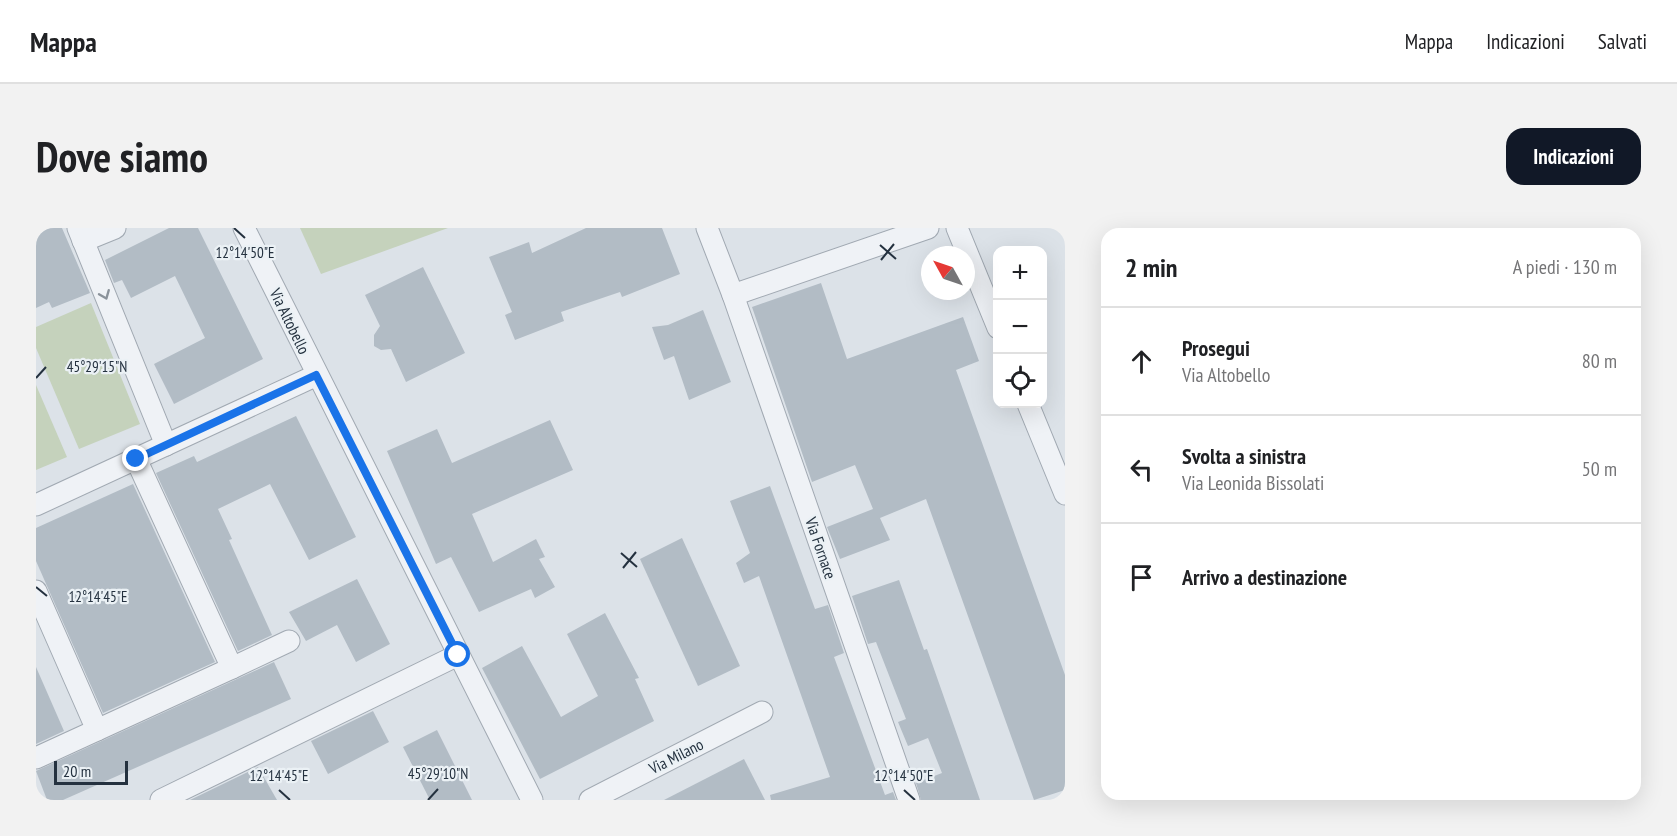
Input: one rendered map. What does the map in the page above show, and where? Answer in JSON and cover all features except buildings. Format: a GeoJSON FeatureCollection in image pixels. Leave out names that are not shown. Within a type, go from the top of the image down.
{"type":"FeatureCollection","features":[{"type":"Feature","properties":{"kind":"street"},"geometry":{"type":"LineString","coordinates":[[114,228],[80,234],[166,445]]}},
{"type":"Feature","properties":{"kind":"street","name":"Via Altobello"},"geometry":{"type":"LineString","coordinates":[[244,228],[532,800]]}},
{"type":"Feature","properties":{"kind":"street","name":"Via Fornace"},"geometry":{"type":"LineString","coordinates":[[707,228],[733,295],[909,800]]}},
{"type":"Feature","properties":{"kind":"street"},"geometry":{"type":"LineString","coordinates":[[733,295],[928,228]]}},
{"type":"Feature","properties":{"kind":"street"},"geometry":{"type":"LineString","coordinates":[[957,228],[993,316]]}},
{"type":"Feature","properties":{"kind":"street"},"geometry":{"type":"LineString","coordinates":[[36,505],[316,375]]}},
{"type":"Feature","properties":{"kind":"street"},"geometry":{"type":"LineString","coordinates":[[1030,408],[1065,494]]}},
{"type":"Feature","properties":{"kind":"street"},"geometry":{"type":"LineString","coordinates":[[136,459],[232,668]]}},
{"type":"Feature","properties":{"kind":"street"},"geometry":{"type":"LineString","coordinates":[[36,591],[97,730]]}},
{"type":"Feature","properties":{"kind":"street"},"geometry":{"type":"LineString","coordinates":[[36,758],[290,641]]}},
{"type":"Feature","properties":{"kind":"street"},"geometry":{"type":"LineString","coordinates":[[161,800],[458,655]]}},
{"type":"Feature","properties":{"kind":"street","name":"Via Milano"},"geometry":{"type":"LineString","coordinates":[[590,800],[762,712]]}},
{"type":"Feature","properties":{"kind":"green space"},"geometry":{"type":"Polygon","coordinates":[[[300,228],[448,228],[321,274],[300,228]]]}},
{"type":"Feature","properties":{"kind":"green space"},"geometry":{"type":"Polygon","coordinates":[[[91,303],[140,424],[79,449],[36,348],[36,327],[91,303]]]}},
{"type":"Feature","properties":{"kind":"green space"},"geometry":{"type":"Polygon","coordinates":[[[36,385],[67,457],[36,470],[36,385]]]}},
{"type":"Feature","properties":{"kind":"route"},"geometry":{"type":"LineString","coordinates":[[136,459],[316,375],[458,655]]}}]}
